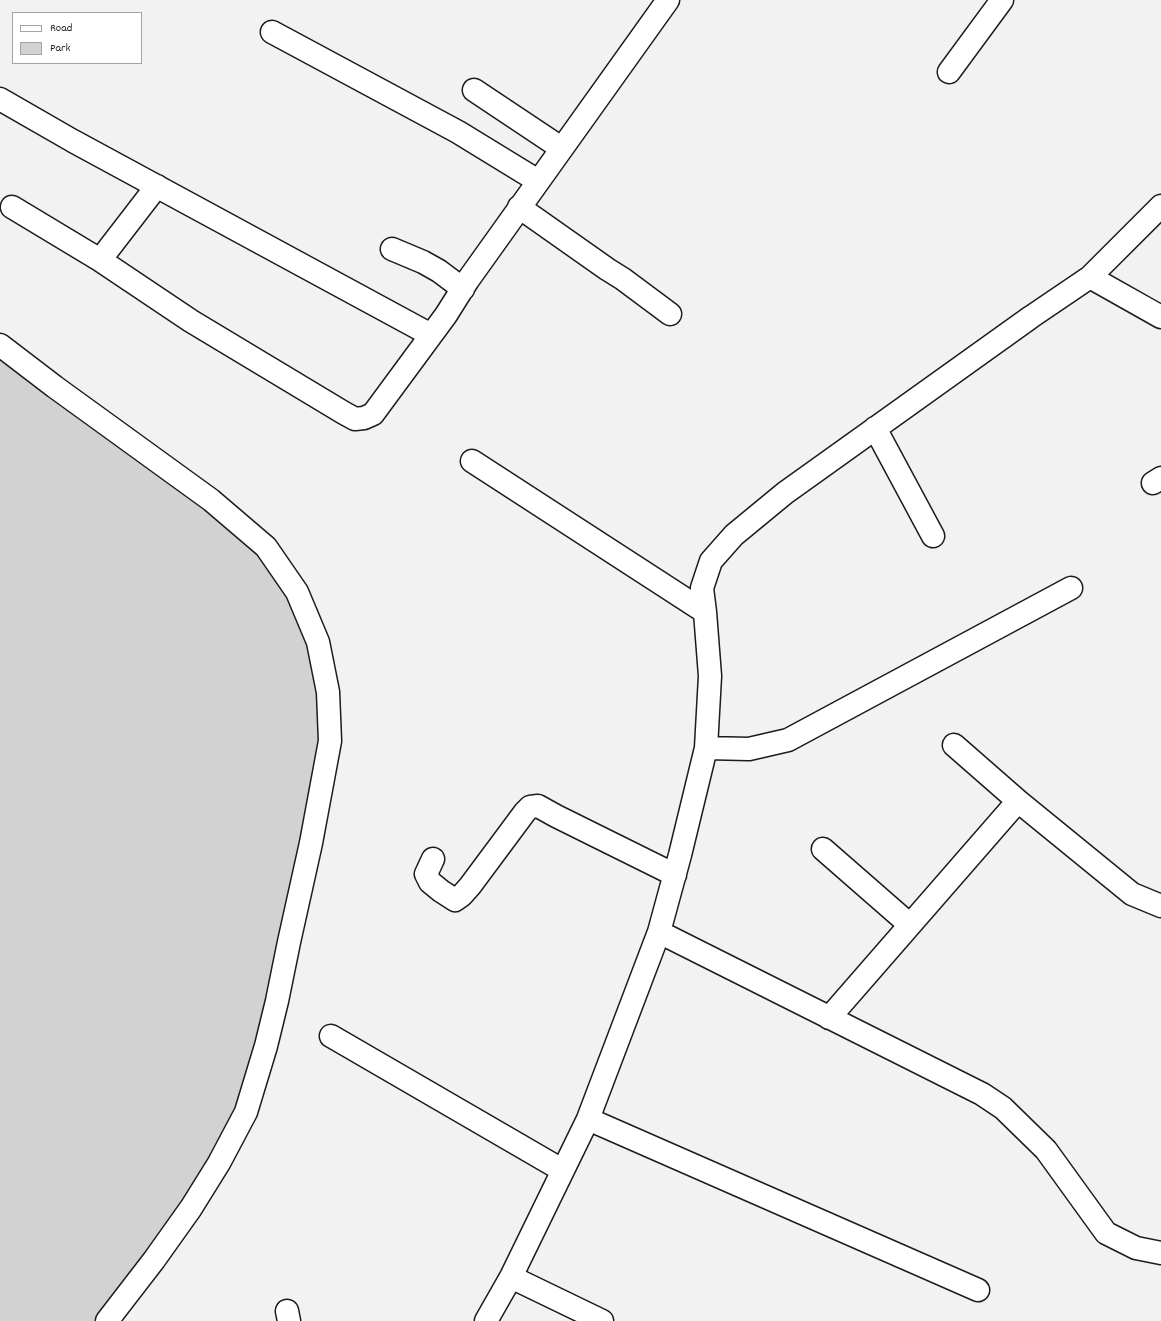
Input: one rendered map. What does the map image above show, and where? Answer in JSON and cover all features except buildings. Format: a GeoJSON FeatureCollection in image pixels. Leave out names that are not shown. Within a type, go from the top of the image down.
{"type":"FeatureCollection","features":[{"type":"Feature","properties":{"kind":"street"},"geometry":{"type":"LineString","coordinates":[[12,207],[100,260],[191,321],[355,419],[364,418],[373,414],[446,315],[519,207],[668,0]]}},
{"type":"Feature","properties":{"kind":"street"},"geometry":{"type":"LineString","coordinates":[[950,72],[1002,0]]}},
{"type":"Feature","properties":{"kind":"street"},"geometry":{"type":"LineString","coordinates":[[272,32],[458,132],[538,181]]}},
{"type":"Feature","properties":{"kind":"street"},"geometry":{"type":"LineString","coordinates":[[474,90],[561,148]]}},
{"type":"Feature","properties":{"kind":"street"},"geometry":{"type":"LineString","coordinates":[[0,99],[73,141],[431,335]]}},
{"type":"Feature","properties":{"kind":"street"},"geometry":{"type":"LineString","coordinates":[[100,260],[157,186]]}},
{"type":"Feature","properties":{"kind":"street"},"geometry":{"type":"LineString","coordinates":[[486,1321],[511,1277],[588,1119],[659,932],[675,875],[706,748],[710,676],[702,588],[711,561],[734,535],[785,493],[1031,317],[1090,277],[1161,206]]}},
{"type":"Feature","properties":{"kind":"street"},"geometry":{"type":"LineString","coordinates":[[519,207],[623,279],[670,314]]}},
{"type":"Feature","properties":{"kind":"street"},"geometry":{"type":"LineString","coordinates":[[392,249],[424,262],[463,289]]}},
{"type":"Feature","properties":{"kind":"street"},"geometry":{"type":"LineString","coordinates":[[1090,277],[1161,317]]}},
{"type":"Feature","properties":{"kind":"street"},"geometry":{"type":"LineString","coordinates":[[0,345],[55,387],[211,500],[266,547],[296,592],[318,642],[328,692],[330,741],[311,843],[289,942],[278,1001],[246,1112],[219,1163],[191,1208],[154,1260],[107,1321]]}},
{"type":"Feature","properties":{"kind":"street"},"geometry":{"type":"LineString","coordinates":[[875,428],[933,536]]}},
{"type":"Feature","properties":{"kind":"street"},"geometry":{"type":"LineString","coordinates":[[472,461],[705,612]]}},
{"type":"Feature","properties":{"kind":"street"},"geometry":{"type":"LineString","coordinates":[[706,748],[749,749],[788,740],[1071,588]]}},
{"type":"Feature","properties":{"kind":"street"},"geometry":{"type":"LineString","coordinates":[[954,745],[1018,801],[1132,894],[1161,906]]}},
{"type":"Feature","properties":{"kind":"street"},"geometry":{"type":"LineString","coordinates":[[829,1018],[1018,801]]}},
{"type":"Feature","properties":{"kind":"street"},"geometry":{"type":"LineString","coordinates":[[433,859],[426,874],[430,882],[440,891],[455,900],[470,886],[524,812],[530,806],[538,806],[675,875]]}},
{"type":"Feature","properties":{"kind":"street"},"geometry":{"type":"LineString","coordinates":[[823,849],[910,925]]}},
{"type":"Feature","properties":{"kind":"street"},"geometry":{"type":"LineString","coordinates":[[659,932],[982,1094],[1003,1108],[1046,1150],[1106,1233],[1136,1248],[1161,1254]]}},
{"type":"Feature","properties":{"kind":"street"},"geometry":{"type":"LineString","coordinates":[[331,1036],[562,1170]]}},
{"type":"Feature","properties":{"kind":"street"},"geometry":{"type":"LineString","coordinates":[[588,1119],[978,1290]]}},
{"type":"Feature","properties":{"kind":"street"},"geometry":{"type":"LineString","coordinates":[[511,1277],[602,1321]]}},
{"type":"Feature","properties":{"kind":"green space"},"geometry":{"type":"Polygon","coordinates":[[[0,356],[204,506],[261,554],[290,596],[310,646],[319,691],[321,739],[269,999],[238,1108],[198,1181],[96,1321],[0,1321],[0,356]]]}}]}
